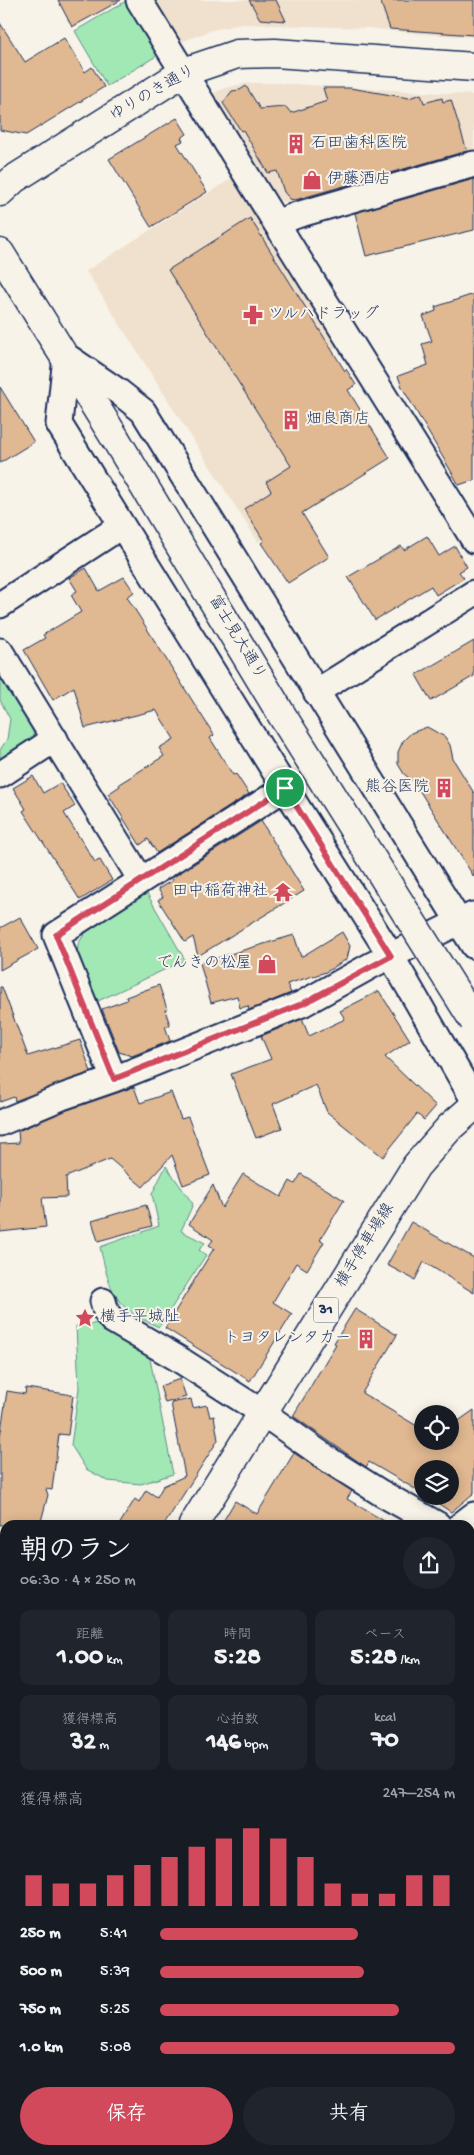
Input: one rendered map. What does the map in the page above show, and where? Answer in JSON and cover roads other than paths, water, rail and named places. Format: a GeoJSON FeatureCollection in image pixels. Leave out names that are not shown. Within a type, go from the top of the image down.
{"type":"FeatureCollection","features":[{"type":"Feature","properties":{"kind":"street"},"geometry":{"type":"LineString","coordinates":[[139,0],[474,540]]}},
{"type":"Feature","properties":{"kind":"street","name":"ゆりのき通り"},"geometry":{"type":"LineString","coordinates":[[0,192],[14,179],[184,72],[237,54],[275,53],[474,67]]}},
{"type":"Feature","properties":{"kind":"street"},"geometry":{"type":"LineString","coordinates":[[276,223],[297,215],[474,164]]}},
{"type":"Feature","properties":{"kind":"street","name":"富士見大通り"},"geometry":{"type":"LineString","coordinates":[[0,253],[66,356],[283,717],[474,1021]]}},
{"type":"Feature","properties":{"kind":"street"},"geometry":{"type":"LineString","coordinates":[[474,946],[467,919],[316,692],[143,411],[119,392],[66,356],[59,424],[391,956],[474,1100]]}},
{"type":"Feature","properties":{"kind":"street"},"geometry":{"type":"LineString","coordinates":[[0,605],[109,534]]}},
{"type":"Feature","properties":{"kind":"street"},"geometry":{"type":"LineString","coordinates":[[316,692],[474,592]]}},
{"type":"Feature","properties":{"kind":"street"},"geometry":{"type":"LineString","coordinates":[[0,651],[141,880]]}},
{"type":"Feature","properties":{"kind":"street"},"geometry":{"type":"LineString","coordinates":[[0,775],[55,739]]}},
{"type":"Feature","properties":{"kind":"street"},"geometry":{"type":"LineString","coordinates":[[114,1079],[56,935],[285,788]]}},
{"type":"Feature","properties":{"kind":"street"},"geometry":{"type":"LineString","coordinates":[[0,1122],[302,1004],[391,956],[467,919]]}},
{"type":"Feature","properties":{"kind":"street","name":"横手停車場線"},"geometry":{"type":"LineString","coordinates":[[196,1520],[416,1166],[450,1127],[474,1106]]}},
{"type":"Feature","properties":{"kind":"street"},"geometry":{"type":"LineString","coordinates":[[103,1301],[106,1312],[112,1320],[177,1358],[263,1413],[332,1462],[381,1493],[429,1520]]}},
{"type":"Feature","properties":{"kind":"place","name":"石田歯科医院"},"geometry":{"type":"Point","coordinates":[296,144]}},
{"type":"Feature","properties":{"kind":"place","name":"伊藤酒店"},"geometry":{"type":"Point","coordinates":[312,180]}},
{"type":"Feature","properties":{"kind":"place","name":"ツルハドラッグ"},"geometry":{"type":"Point","coordinates":[253,315]}},
{"type":"Feature","properties":{"kind":"place","name":"畑良商店"},"geometry":{"type":"Point","coordinates":[291,420]}},
{"type":"Feature","properties":{"kind":"place","name":"熊谷医院"},"geometry":{"type":"Point","coordinates":[444,788]}},
{"type":"Feature","properties":{"kind":"place","name":"田中稲荷神社"},"geometry":{"type":"Point","coordinates":[283,892]}},
{"type":"Feature","properties":{"kind":"place","name":"でんきの松屋"},"geometry":{"type":"Point","coordinates":[267,964]}},
{"type":"Feature","properties":{"kind":"place","name":"横手平城阯"},"geometry":{"type":"Point","coordinates":[85,1318]}},
{"type":"Feature","properties":{"kind":"place","name":"トヨタレンタカー"},"geometry":{"type":"Point","coordinates":[366,1339]}}]}
